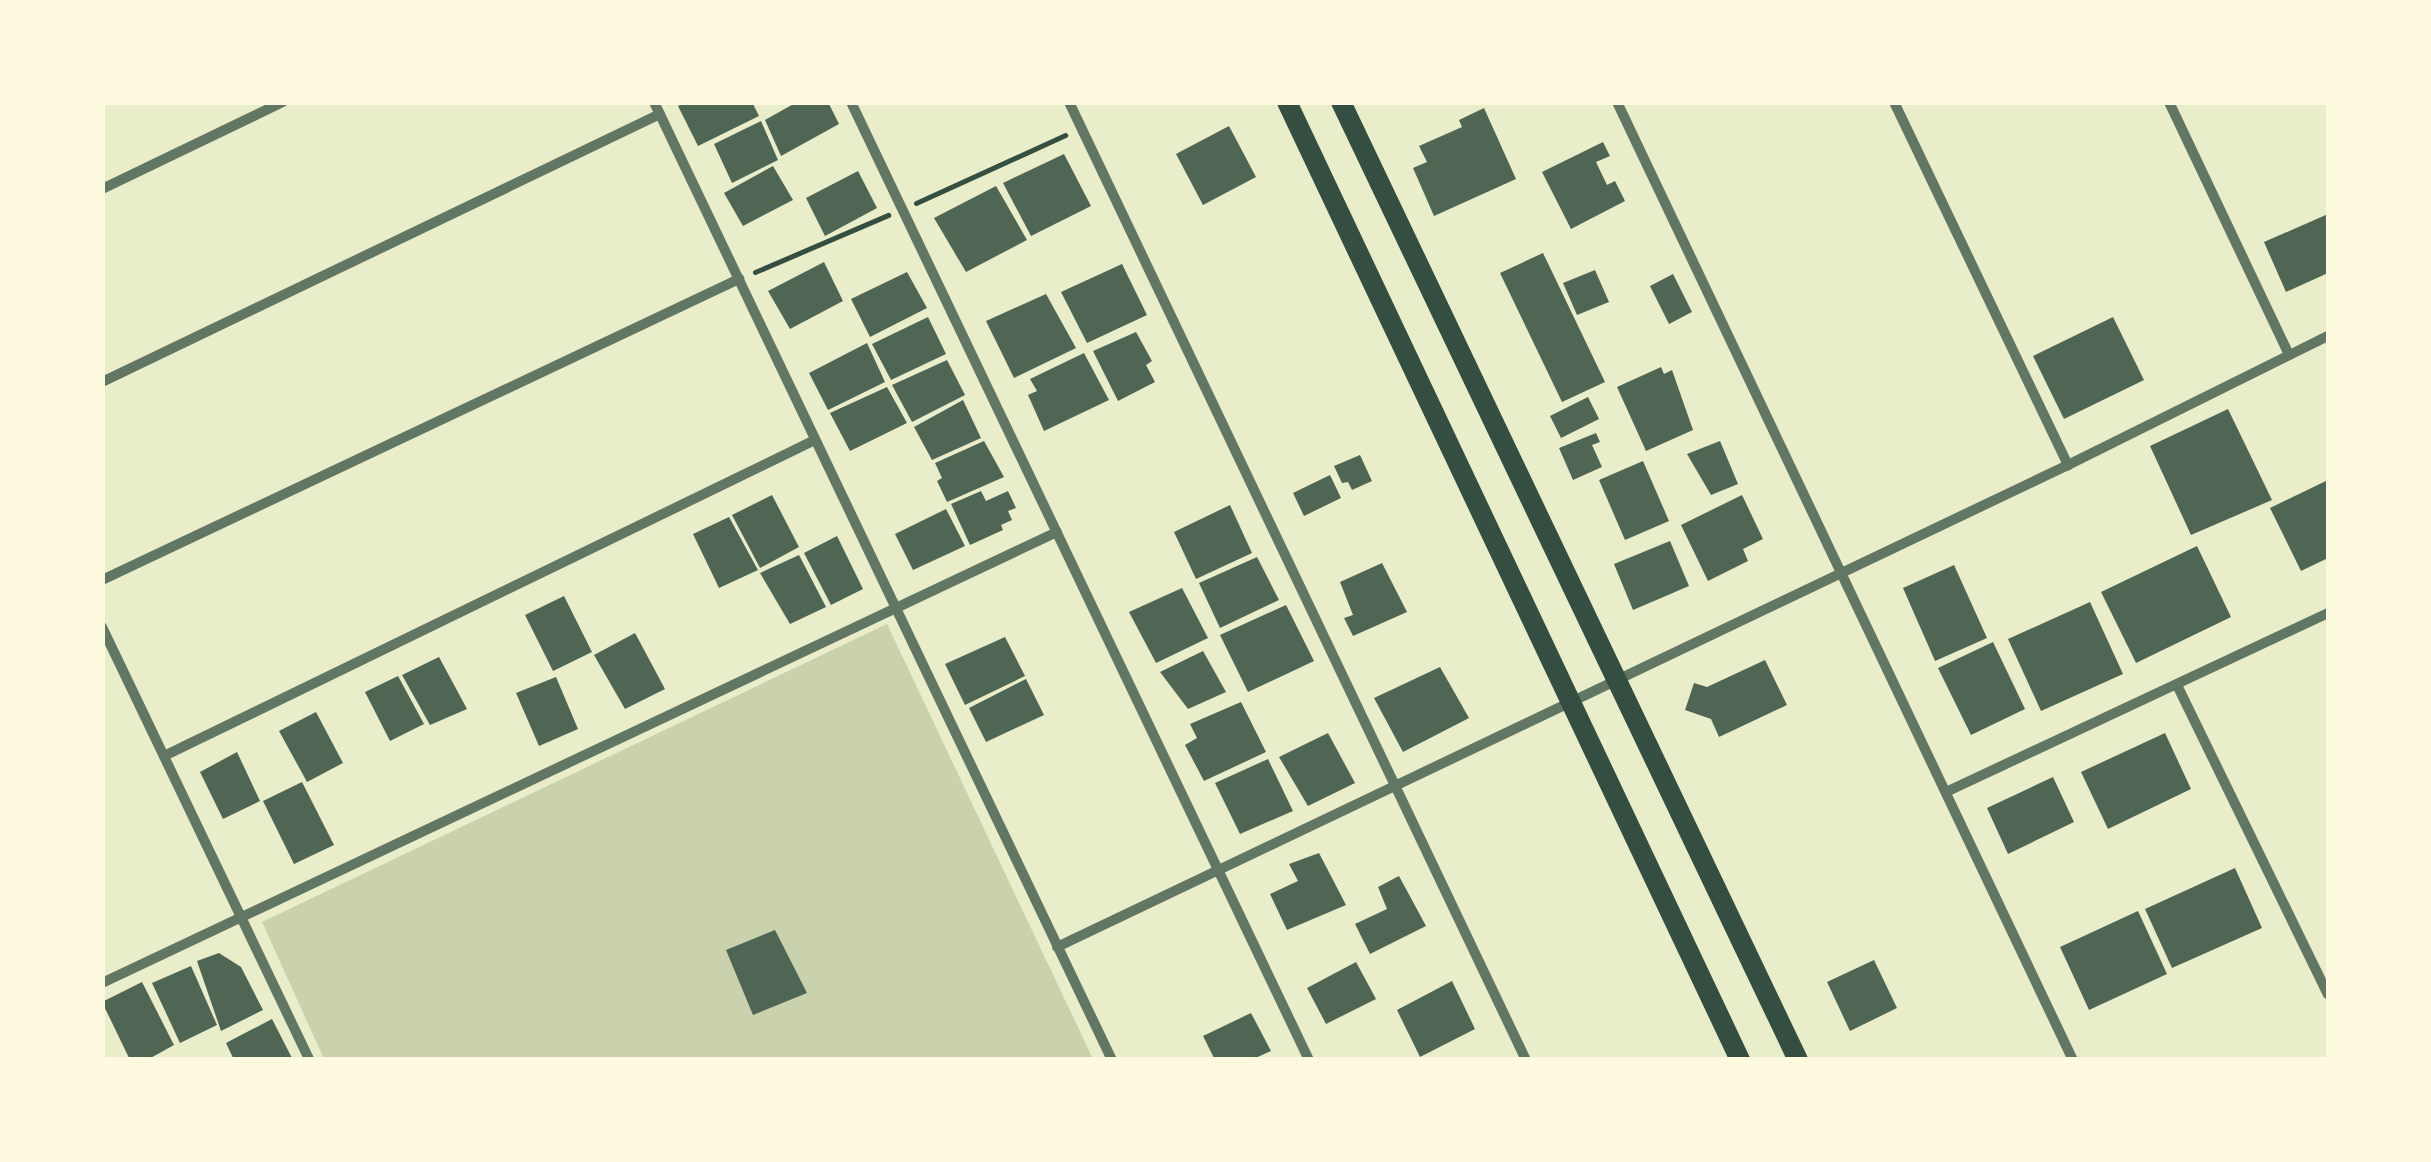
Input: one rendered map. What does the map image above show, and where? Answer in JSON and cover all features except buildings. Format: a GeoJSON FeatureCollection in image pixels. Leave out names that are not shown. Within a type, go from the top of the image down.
{"type":"FeatureCollection","features":[{"type":"Feature","properties":{"kind":"main road"},"geometry":{"type":"LineString","coordinates":[[1287,102],[1740,1060]]}},
{"type":"Feature","properties":{"kind":"main road"},"geometry":{"type":"LineString","coordinates":[[1340,102],[1798,1060]]}},
{"type":"Feature","properties":{"kind":"street"},"geometry":{"type":"LineString","coordinates":[[102,189],[282,102]]}},
{"type":"Feature","properties":{"kind":"street"},"geometry":{"type":"LineString","coordinates":[[851,102],[1310,1060]]}},
{"type":"Feature","properties":{"kind":"street"},"geometry":{"type":"LineString","coordinates":[[1069,102],[1526,1060]]}},
{"type":"Feature","properties":{"kind":"street"},"geometry":{"type":"LineString","coordinates":[[1616,102],[2073,1060]]}},
{"type":"Feature","properties":{"kind":"street"},"geometry":{"type":"LineString","coordinates":[[1894,102],[2068,465]]}},
{"type":"Feature","properties":{"kind":"street"},"geometry":{"type":"LineString","coordinates":[[2169,102],[2289,355]]}},
{"type":"Feature","properties":{"kind":"street"},"geometry":{"type":"LineString","coordinates":[[102,382],[657,108],[1112,1060]]}},
{"type":"Feature","properties":{"kind":"street"},"geometry":{"type":"LineString","coordinates":[[102,580],[738,279]]}},
{"type":"Feature","properties":{"kind":"street"},"geometry":{"type":"LineString","coordinates":[[1057,947],[1840,570],[2068,465],[2328,336]]}},
{"type":"Feature","properties":{"kind":"street"},"geometry":{"type":"LineString","coordinates":[[164,756],[815,440]]}},
{"type":"Feature","properties":{"kind":"street"},"geometry":{"type":"LineString","coordinates":[[102,983],[1057,532]]}},
{"type":"Feature","properties":{"kind":"street"},"geometry":{"type":"LineString","coordinates":[[1946,792],[2328,613]]}},
{"type":"Feature","properties":{"kind":"street"},"geometry":{"type":"LineString","coordinates":[[102,628],[309,1060]]}},
{"type":"Feature","properties":{"kind":"street"},"geometry":{"type":"LineString","coordinates":[[2177,685],[2328,994]]}},
{"type":"Feature","properties":{"kind":"green space"},"geometry":{"type":"Polygon","coordinates":[[[887,624],[1093,1059],[324,1059],[262,922],[887,624]]]}}]}
